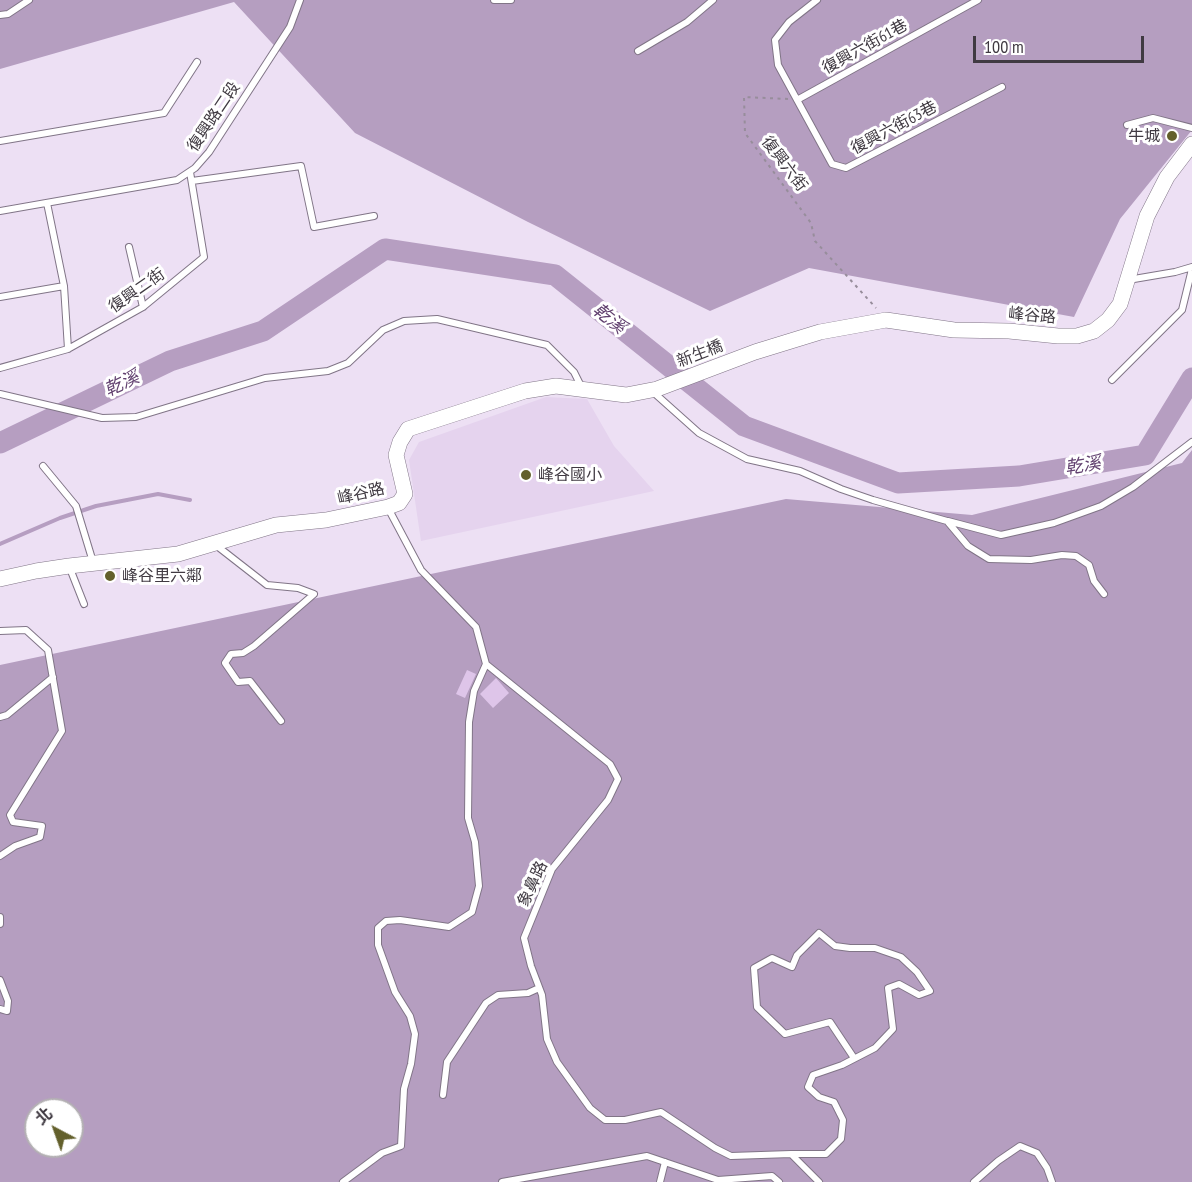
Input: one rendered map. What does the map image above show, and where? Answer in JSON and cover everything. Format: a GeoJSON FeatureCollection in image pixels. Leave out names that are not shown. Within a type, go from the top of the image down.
{"type":"FeatureCollection","features":[{"type":"Feature","properties":{"kind":"street","name":"峰谷路"},"geometry":{"type":"LineString","coordinates":[[755,352],[820,332],[886,320],[954,330],[1009,331],[1058,336],[1077,336],[1094,331],[1108,320],[1120,304],[1147,216],[1167,177],[1192,144]]}},
{"type":"Feature","properties":{"kind":"street","name":"新生橋"},"geometry":{"type":"LineString","coordinates":[[654,390],[755,352]]}},
{"type":"Feature","properties":{"kind":"street","name":"峰谷路"},"geometry":{"type":"LineString","coordinates":[[0,579],[93,562],[178,554],[276,525],[326,520],[388,507],[399,503],[405,494],[396,456],[400,442],[408,429],[525,391],[555,386],[626,395],[654,390]]}},
{"type":"Feature","properties":{"kind":"lane"},"geometry":{"type":"LineString","coordinates":[[0,15],[8,14],[29,0]]}},
{"type":"Feature","properties":{"kind":"lane","name":"復興路二段"},"geometry":{"type":"LineString","coordinates":[[0,211],[177,180],[190,172],[209,152],[290,27],[300,0]]}},
{"type":"Feature","properties":{"kind":"lane"},"geometry":{"type":"LineString","coordinates":[[494,0],[511,0]]}},
{"type":"Feature","properties":{"kind":"lane"},"geometry":{"type":"LineString","coordinates":[[638,51],[687,22],[712,0]]}},
{"type":"Feature","properties":{"kind":"lane"},"geometry":{"type":"LineString","coordinates":[[797,100],[778,65],[775,40],[789,22],[817,0]]}},
{"type":"Feature","properties":{"kind":"lane","name":"復興六街61巷"},"geometry":{"type":"LineString","coordinates":[[797,100],[978,0]]}},
{"type":"Feature","properties":{"kind":"lane"},"geometry":{"type":"LineString","coordinates":[[0,141],[164,113],[196,62]]}},
{"type":"Feature","properties":{"kind":"lane","name":"復興六街63巷"},"geometry":{"type":"LineString","coordinates":[[797,100],[832,164],[846,168],[1002,87]]}},
{"type":"Feature","properties":{"kind":"lane"},"geometry":{"type":"LineString","coordinates":[[1127,125],[1153,118],[1192,128]]}},
{"type":"Feature","properties":{"kind":"lane"},"geometry":{"type":"LineString","coordinates":[[192,181],[301,166],[314,227],[374,216]]}},
{"type":"Feature","properties":{"kind":"lane","name":"復興二街"},"geometry":{"type":"LineString","coordinates":[[0,368],[68,349],[143,307],[204,257],[190,172]]}},
{"type":"Feature","properties":{"kind":"lane"},"geometry":{"type":"LineString","coordinates":[[47,203],[64,286],[68,349]]}},
{"type":"Feature","properties":{"kind":"lane"},"geometry":{"type":"LineString","coordinates":[[129,247],[143,307]]}},
{"type":"Feature","properties":{"kind":"lane"},"geometry":{"type":"LineString","coordinates":[[1112,380],[1182,310],[1192,268],[1127,280]]}},
{"type":"Feature","properties":{"kind":"lane"},"geometry":{"type":"LineString","coordinates":[[0,297],[64,286]]}},
{"type":"Feature","properties":{"kind":"lane"},"geometry":{"type":"LineString","coordinates":[[0,394],[102,418],[136,417],[265,378],[328,371],[348,363],[383,330],[404,321],[436,319],[547,345],[574,372],[583,390]]}},
{"type":"Feature","properties":{"kind":"lane"},"geometry":{"type":"LineString","coordinates":[[654,390],[699,433],[747,459],[800,471],[841,489],[1001,535],[1054,523],[1101,506],[1133,487],[1192,442]]}},
{"type":"Feature","properties":{"kind":"lane"},"geometry":{"type":"LineString","coordinates":[[43,466],[76,506],[93,562]]}},
{"type":"Feature","properties":{"kind":"lane"},"geometry":{"type":"LineString","coordinates":[[343,1182],[382,1154],[401,1146],[404,1089],[411,1064],[415,1035],[410,1016],[395,992],[378,945],[378,928],[386,921],[400,920],[449,927],[472,912],[479,886],[475,842],[468,818],[469,722],[474,691],[486,664],[476,627],[421,570],[388,507]]}},
{"type":"Feature","properties":{"kind":"lane"},"geometry":{"type":"LineString","coordinates":[[948,521],[968,546],[989,559],[1031,560],[1062,555],[1076,556],[1089,565],[1094,581],[1104,594]]}},
{"type":"Feature","properties":{"kind":"lane"},"geometry":{"type":"LineString","coordinates":[[214,543],[267,585],[298,588],[314,594],[254,646],[243,653],[231,654],[225,663],[238,682],[250,681],[281,720]]}},
{"type":"Feature","properties":{"kind":"lane"},"geometry":{"type":"LineString","coordinates":[[69,566],[84,604]]}},
{"type":"Feature","properties":{"kind":"lane"},"geometry":{"type":"LineString","coordinates":[[0,631],[26,630],[48,650],[62,731],[10,815],[13,822],[42,826],[40,837],[15,846],[0,856]]}},
{"type":"Feature","properties":{"kind":"lane","name":"象鼻路"},"geometry":{"type":"LineString","coordinates":[[486,664],[610,764],[618,779],[608,800],[552,869],[524,938],[539,988],[547,1039],[557,1062],[590,1108],[605,1120],[625,1120],[661,1112],[731,1156],[791,1154]]}},
{"type":"Feature","properties":{"kind":"lane"},"geometry":{"type":"LineString","coordinates":[[0,717],[7,715],[53,677]]}},
{"type":"Feature","properties":{"kind":"lane"},"geometry":{"type":"LineString","coordinates":[[0,917],[0,924]]}},
{"type":"Feature","properties":{"kind":"lane"},"geometry":{"type":"LineString","coordinates":[[791,1154],[826,1154],[841,1139],[843,1120],[834,1102],[819,1097],[808,1087],[813,1075],[842,1065],[855,1059],[875,1048],[892,1029],[888,988],[899,984],[919,995],[930,992],[917,972],[901,957],[876,948],[836,946],[819,933],[797,955],[792,967],[772,958],[754,968],[757,1007],[784,1034],[830,1022],[855,1059]]}},
{"type":"Feature","properties":{"kind":"lane"},"geometry":{"type":"LineString","coordinates":[[0,980],[9,1001],[7,1011],[0,1010]]}},
{"type":"Feature","properties":{"kind":"lane"},"geometry":{"type":"LineString","coordinates":[[443,1095],[447,1062],[486,1003],[498,995],[528,993],[539,988]]}},
{"type":"Feature","properties":{"kind":"lane"},"geometry":{"type":"LineString","coordinates":[[974,1182],[1020,1146],[1037,1153],[1047,1168],[1052,1182]]}},
{"type":"Feature","properties":{"kind":"lane"},"geometry":{"type":"LineString","coordinates":[[791,1154],[819,1182]]}},
{"type":"Feature","properties":{"kind":"lane"},"geometry":{"type":"LineString","coordinates":[[502,1182],[534,1179],[647,1156],[718,1180],[772,1176],[779,1182]]}},
{"type":"Feature","properties":{"kind":"lane"},"geometry":{"type":"LineString","coordinates":[[660,1182],[665,1162]]}},
{"type":"Feature","properties":{"kind":"path","name":"復興六街"},"geometry":{"type":"LineString","coordinates":[[797,100],[744,97],[745,133],[811,223],[815,241],[886,320]]}},
{"type":"Feature","properties":{"kind":"shaded area"},"geometry":{"type":"Polygon","coordinates":[[[0,0],[1192,0],[1192,130],[1120,219],[1074,317],[809,268],[710,311],[528,222],[355,133],[234,2],[0,69],[0,0]]]}},
{"type":"Feature","properties":{"kind":"shaded area","name":"峰谷國小"},"geometry":{"type":"Polygon","coordinates":[[[546,397],[587,399],[614,446],[654,491],[421,541],[409,460],[419,442],[546,397]]]}},
{"type":"Feature","properties":{"kind":"shaded area"},"geometry":{"type":"Polygon","coordinates":[[[1192,450],[1192,1182],[0,1182],[0,665],[786,499],[972,515],[1182,463],[1192,450]]]}},
{"type":"Feature","properties":{"kind":"building"},"geometry":{"type":"Polygon","coordinates":[[[467,670],[476,674],[465,698],[456,694],[467,670]]]}},
{"type":"Feature","properties":{"kind":"building"},"geometry":{"type":"Polygon","coordinates":[[[496,678],[509,693],[493,708],[480,694],[496,678]]]}},
{"type":"Feature","properties":{"kind":"waterway","name":"乾溪"},"geometry":{"type":"LineString","coordinates":[[0,443],[170,361],[263,331],[385,249],[555,275],[744,426],[898,483],[1019,476],[1145,455],[1192,378]]}},
{"type":"Feature","properties":{"kind":"waterway"},"geometry":{"type":"LineString","coordinates":[[0,544],[60,518],[96,506],[158,494],[190,500]]}},
{"type":"Feature","properties":{"kind":"place","name":"牛城"},"geometry":{"type":"Point","coordinates":[1172,136]}},
{"type":"Feature","properties":{"kind":"place","name":"峰谷國小"},"geometry":{"type":"Point","coordinates":[526,475]}},
{"type":"Feature","properties":{"kind":"place","name":"峰谷里六鄰"},"geometry":{"type":"Point","coordinates":[110,576]}}]}
